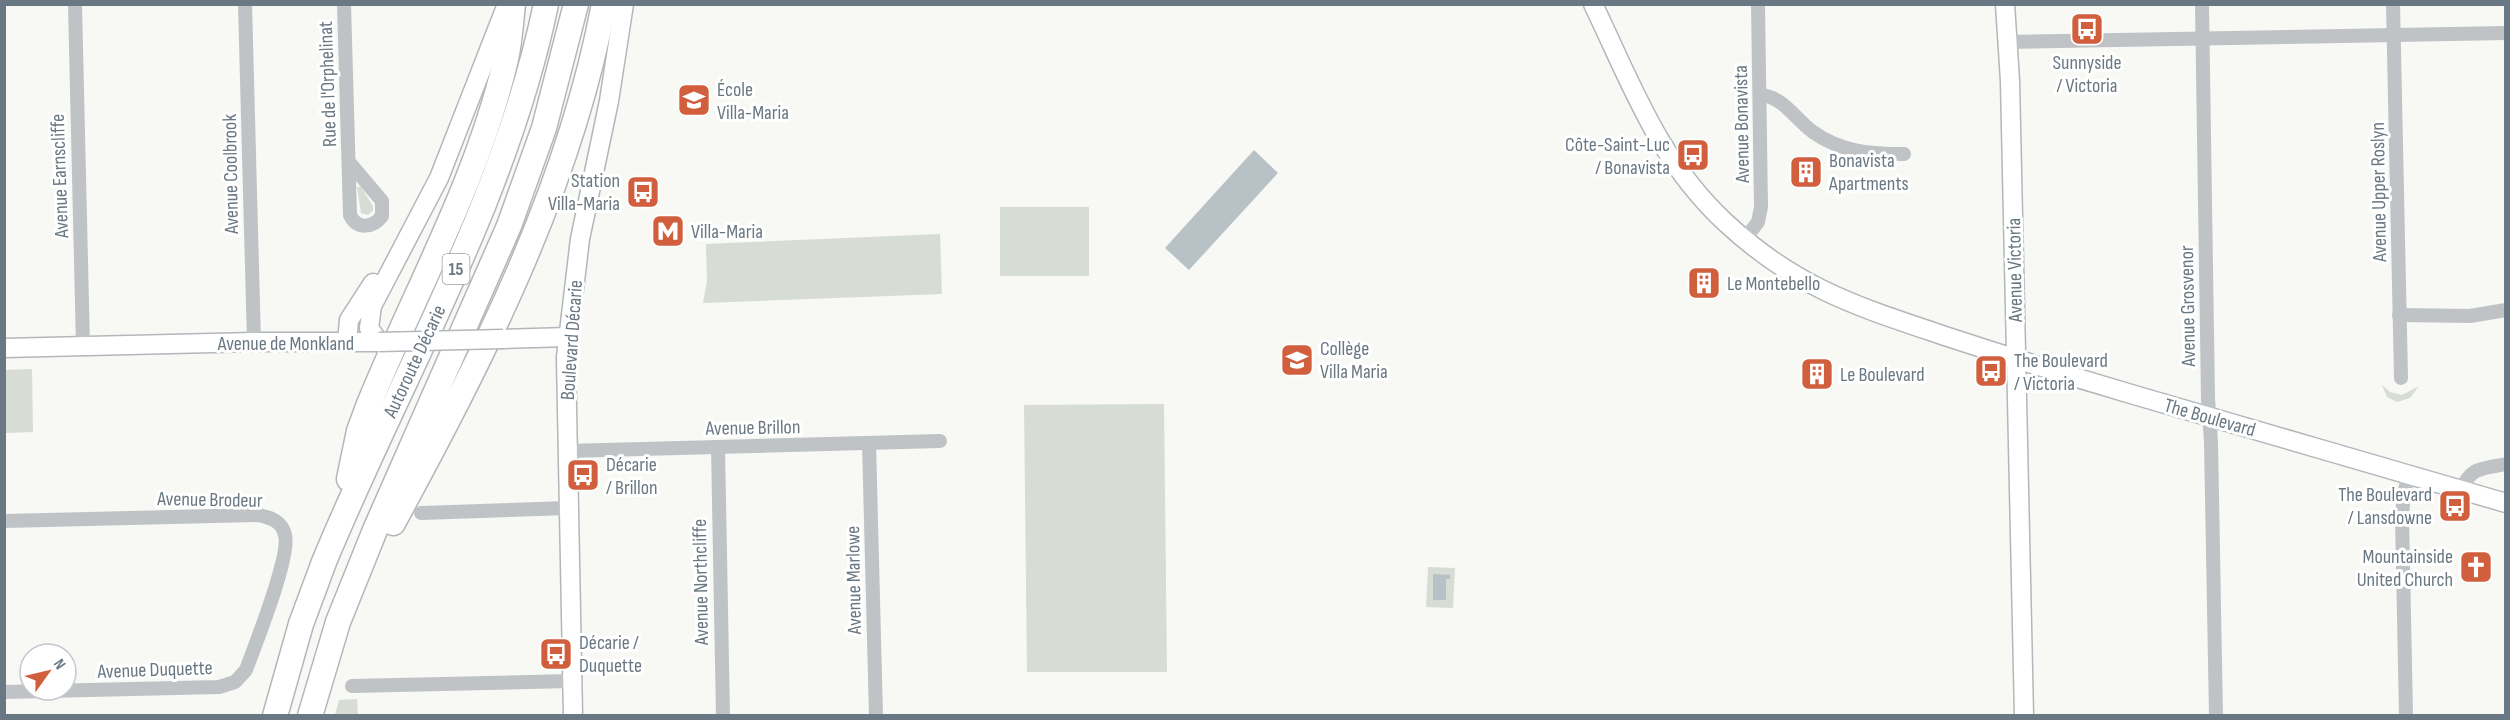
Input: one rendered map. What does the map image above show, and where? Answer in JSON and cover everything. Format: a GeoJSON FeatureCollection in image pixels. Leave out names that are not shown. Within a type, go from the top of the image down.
{"type":"FeatureCollection","features":[{"type":"Feature","properties":{"kind":"highway"},"geometry":{"type":"LineString","coordinates":[[340,524],[359,431],[386,364],[448,226],[485,130],[507,57],[513,4]]}},
{"type":"Feature","properties":{"kind":"highway","name":"Autoroute Décarie"},"geometry":{"type":"LineString","coordinates":[[274,716],[301,624],[340,524],[488,195],[518,112],[546,4]]}},
{"type":"Feature","properties":{"kind":"highway","name":"Autoroute Décarie"},"geometry":{"type":"LineString","coordinates":[[310,716],[338,622],[405,459],[509,226],[544,128],[576,4]]}},
{"type":"Feature","properties":{"kind":"highway"},"geometry":{"type":"LineString","coordinates":[[338,622],[460,399],[507,298],[538,225],[564,153],[589,69],[604,4]]}},
{"type":"Feature","properties":{"kind":"main road"},"geometry":{"type":"LineString","coordinates":[[379,342],[369,328],[370,314],[382,283],[439,178],[507,4]]}},
{"type":"Feature","properties":{"kind":"main road","name":"Boulevard Décarie"},"geometry":{"type":"LineString","coordinates":[[573,716],[566,357],[580,239],[611,92],[624,4]]}},
{"type":"Feature","properties":{"kind":"main road","name":"The Boulevard"},"geometry":{"type":"LineString","coordinates":[[1593,4],[1641,108],[1662,147],[1702,198],[1745,239],[1784,269],[1823,292],[1865,310],[2017,359],[2505,503]]}},
{"type":"Feature","properties":{"kind":"main road","name":"Avenue Victoria"},"geometry":{"type":"LineString","coordinates":[[2005,4],[2010,81],[2024,716]]}},
{"type":"Feature","properties":{"kind":"main road"},"geometry":{"type":"LineString","coordinates":[[347,342],[349,320],[409,234]]}},
{"type":"Feature","properties":{"kind":"main road","name":"Avenue de Monkland"},"geometry":{"type":"LineString","coordinates":[[4,348],[568,337]]}},
{"type":"Feature","properties":{"kind":"street","name":"Avenue Earnscliffe"},"geometry":{"type":"LineString","coordinates":[[75,4],[83,347]]}},
{"type":"Feature","properties":{"kind":"street","name":"Avenue Coolbrook"},"geometry":{"type":"LineString","coordinates":[[245,4],[254,342]]}},
{"type":"Feature","properties":{"kind":"street","name":"Rue de l'Orphelinat"},"geometry":{"type":"LineString","coordinates":[[344,4],[349,162]]}},
{"type":"Feature","properties":{"kind":"street","name":"Avenue Bonavista"},"geometry":{"type":"LineString","coordinates":[[1745,239],[1756,226],[1760,214],[1758,4]]}},
{"type":"Feature","properties":{"kind":"street","name":"Avenue Grosvenor"},"geometry":{"type":"LineString","coordinates":[[2202,4],[2216,716]]}},
{"type":"Feature","properties":{"kind":"street","name":"Avenue Upper Roslyn"},"geometry":{"type":"LineString","coordinates":[[2392,4],[2401,378]]}},
{"type":"Feature","properties":{"kind":"street"},"geometry":{"type":"LineString","coordinates":[[2007,42],[2505,33]]}},
{"type":"Feature","properties":{"kind":"street"},"geometry":{"type":"LineString","coordinates":[[1760,95],[1780,102],[1814,132],[1835,144],[1865,153],[1904,154]]}},
{"type":"Feature","properties":{"kind":"street"},"geometry":{"type":"LineString","coordinates":[[2399,315],[2470,316],[2505,310]]}},
{"type":"Feature","properties":{"kind":"street","name":"Avenue Brillon"},"geometry":{"type":"LineString","coordinates":[[567,451],[940,441]]}},
{"type":"Feature","properties":{"kind":"street","name":"Avenue Marlowe"},"geometry":{"type":"LineString","coordinates":[[869,443],[876,716]]}},
{"type":"Feature","properties":{"kind":"street","name":"Avenue Northcliffe"},"geometry":{"type":"LineString","coordinates":[[718,447],[723,716]]}},
{"type":"Feature","properties":{"kind":"street"},"geometry":{"type":"LineString","coordinates":[[2462,490],[2467,478],[2475,470],[2505,464]]}},
{"type":"Feature","properties":{"kind":"street"},"geometry":{"type":"LineString","coordinates":[[2406,716],[2402,516],[2404,493],[2409,475]]}},
{"type":"Feature","properties":{"kind":"street"},"geometry":{"type":"LineString","coordinates":[[421,513],[568,508]]}},
{"type":"Feature","properties":{"kind":"street","name":"Avenue Brodeur"},"geometry":{"type":"LineString","coordinates":[[4,521],[257,515],[276,522],[286,536],[282,563],[246,670],[235,682]]}},
{"type":"Feature","properties":{"kind":"street"},"geometry":{"type":"LineString","coordinates":[[352,686],[572,681]]}},
{"type":"Feature","properties":{"kind":"street","name":"Avenue Duquette"},"geometry":{"type":"LineString","coordinates":[[4,692],[219,687],[235,682]]}},
{"type":"Feature","properties":{"kind":"shaded area"},"geometry":{"type":"Polygon","coordinates":[[[1254,150],[1278,173],[1189,270],[1165,248],[1254,150]]]}},
{"type":"Feature","properties":{"kind":"shaded area"},"geometry":{"type":"Polygon","coordinates":[[[357,187],[361,187],[373,206],[373,211],[368,215],[361,213],[357,187]]]}},
{"type":"Feature","properties":{"kind":"shaded area"},"geometry":{"type":"Polygon","coordinates":[[[1000,207],[1089,207],[1089,276],[1000,276],[1000,207]]]}},
{"type":"Feature","properties":{"kind":"shaded area"},"geometry":{"type":"Polygon","coordinates":[[[940,234],[942,294],[703,303],[707,281],[706,244],[940,234]]]}},
{"type":"Feature","properties":{"kind":"shaded area"},"geometry":{"type":"Polygon","coordinates":[[[32,369],[33,432],[5,433],[5,370],[32,369]]]}},
{"type":"Feature","properties":{"kind":"shaded area"},"geometry":{"type":"Polygon","coordinates":[[[2382,385],[2390,392],[2402,395],[2419,386],[2410,398],[2397,402],[2387,397],[2382,385]]]}},
{"type":"Feature","properties":{"kind":"shaded area"},"geometry":{"type":"Polygon","coordinates":[[[1164,404],[1167,672],[1027,672],[1024,405],[1164,404]]]}},
{"type":"Feature","properties":{"kind":"shaded area"},"geometry":{"type":"Polygon","coordinates":[[[1428,567],[1455,568],[1453,608],[1426,607],[1428,567]]]}},
{"type":"Feature","properties":{"kind":"shaded area"},"geometry":{"type":"Polygon","coordinates":[[[1433,574],[1450,575],[1450,579],[1446,579],[1446,600],[1433,600],[1433,574]]]}},
{"type":"Feature","properties":{"kind":"shaded area"},"geometry":{"type":"Polygon","coordinates":[[[357,699],[358,715],[335,715],[339,700],[357,699]]]}},
{"type":"Feature","properties":{"kind":"place","name":"Sunnyside / Victoria"},"geometry":{"type":"Point","coordinates":[2087,29]}},
{"type":"Feature","properties":{"kind":"place","name":"École Villa-Maria"},"geometry":{"type":"Point","coordinates":[694,100]}},
{"type":"Feature","properties":{"kind":"place","name":"Côte-Saint-Luc / Bonavista"},"geometry":{"type":"Point","coordinates":[1693,155]}},
{"type":"Feature","properties":{"kind":"place","name":"Bonavista Apartments"},"geometry":{"type":"Point","coordinates":[1806,172]}},
{"type":"Feature","properties":{"kind":"place","name":"Station Villa-Maria"},"geometry":{"type":"Point","coordinates":[643,192]}},
{"type":"Feature","properties":{"kind":"place","name":"Villa-Maria"},"geometry":{"type":"Point","coordinates":[668,231]}},
{"type":"Feature","properties":{"kind":"place","name":"Le Montebello"},"geometry":{"type":"Point","coordinates":[1704,283]}},
{"type":"Feature","properties":{"kind":"place","name":"Collège Villa Maria"},"geometry":{"type":"Point","coordinates":[1297,360]}},
{"type":"Feature","properties":{"kind":"place","name":"The Boulevard / Victoria"},"geometry":{"type":"Point","coordinates":[1991,371]}},
{"type":"Feature","properties":{"kind":"place","name":"Le Boulevard"},"geometry":{"type":"Point","coordinates":[1817,374]}},
{"type":"Feature","properties":{"kind":"place","name":"Décarie / Brillon"},"geometry":{"type":"Point","coordinates":[583,475]}},
{"type":"Feature","properties":{"kind":"place","name":"The Boulevard / Lansdowne"},"geometry":{"type":"Point","coordinates":[2455,506]}},
{"type":"Feature","properties":{"kind":"place","name":"Mountainside United Church"},"geometry":{"type":"Point","coordinates":[2476,567]}},
{"type":"Feature","properties":{"kind":"place","name":"Décarie / Duquette"},"geometry":{"type":"Point","coordinates":[556,654]}}]}
